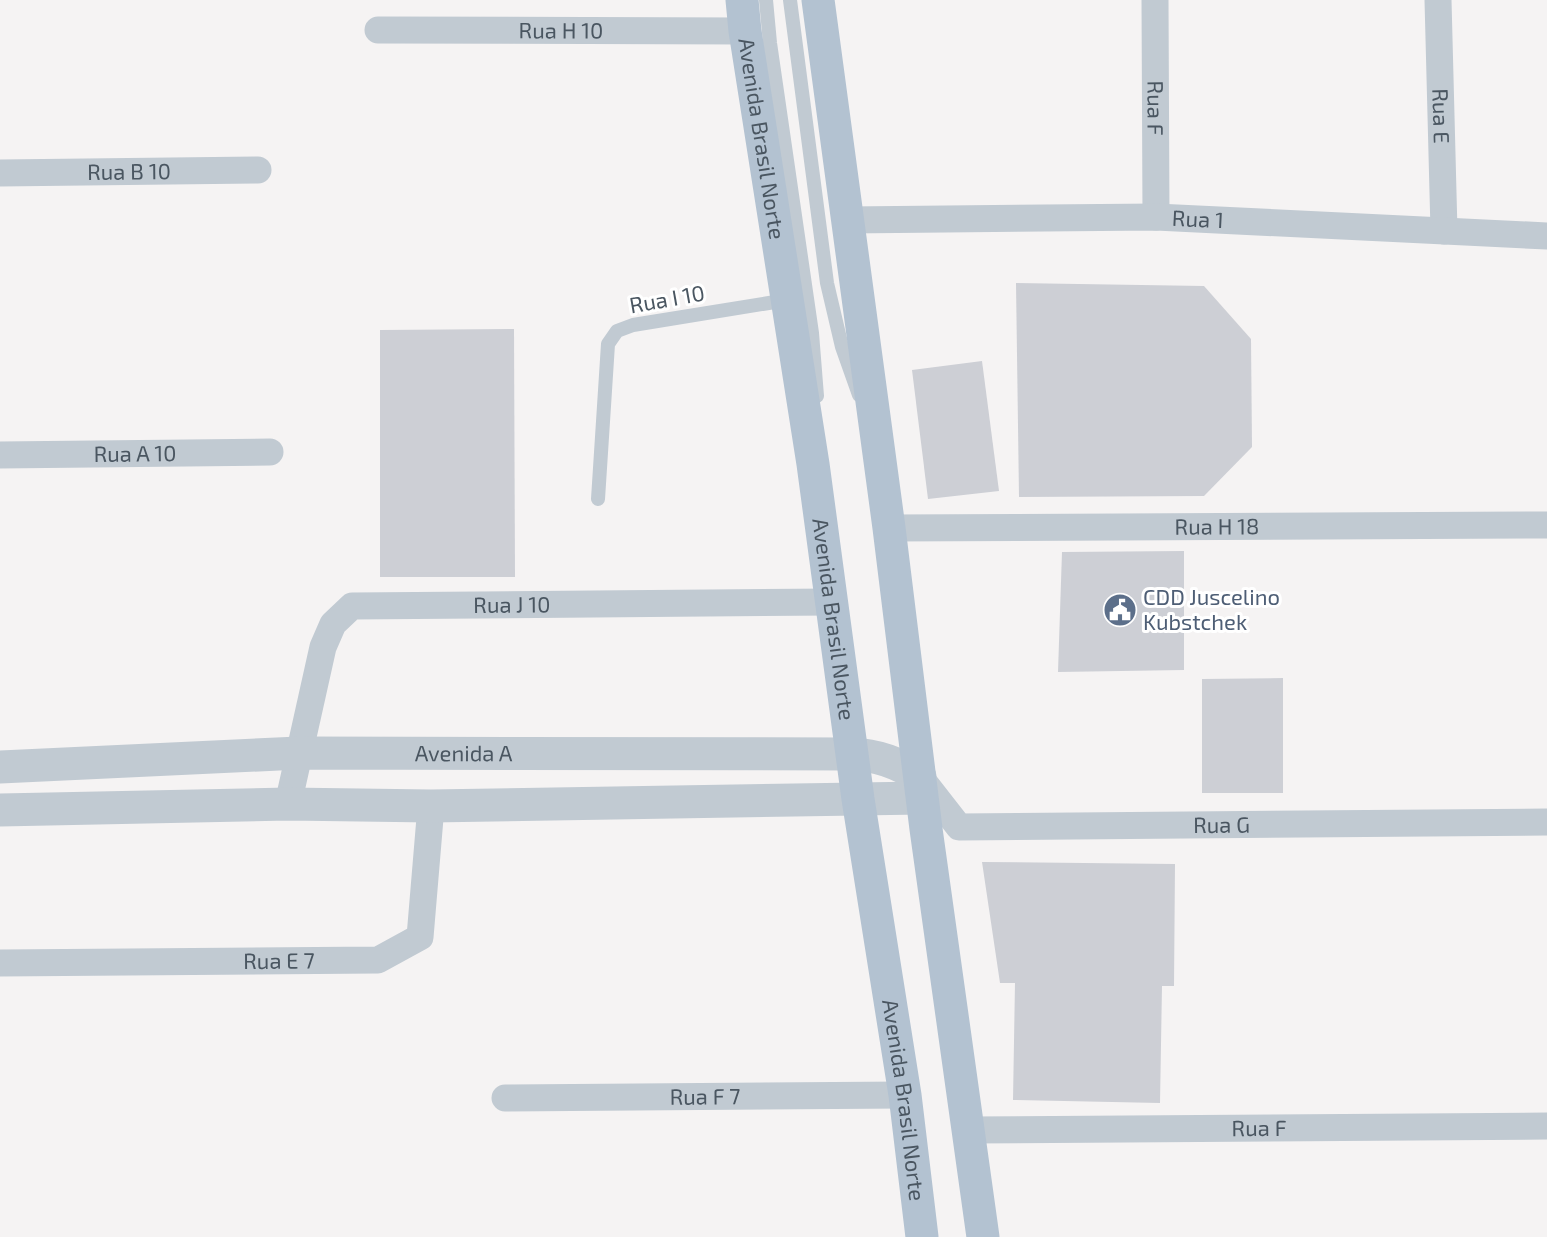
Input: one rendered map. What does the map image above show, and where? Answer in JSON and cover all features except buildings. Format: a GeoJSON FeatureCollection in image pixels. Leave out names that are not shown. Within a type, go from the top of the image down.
{"type":"FeatureCollection","features":[{"type":"Feature","properties":{"kind":"main road"},"geometry":{"type":"LineString","coordinates":[[818,0],[889,528],[921,787],[983,1237]]}},
{"type":"Feature","properties":{"kind":"main road","name":"Avenida Brasil Norte"},"geometry":{"type":"LineString","coordinates":[[744,15],[813,464],[858,799],[905,1095],[922,1237]]}},
{"type":"Feature","properties":{"kind":"street","name":"Rua F"},"geometry":{"type":"LineString","coordinates":[[1155,0],[1156,217]]}},
{"type":"Feature","properties":{"kind":"street","name":"Rua E"},"geometry":{"type":"LineString","coordinates":[[1438,0],[1444,231]]}},
{"type":"Feature","properties":{"kind":"street","name":"Rua H 10"},"geometry":{"type":"LineString","coordinates":[[378,30],[744,15]]}},
{"type":"Feature","properties":{"kind":"street","name":"Rua B 10"},"geometry":{"type":"LineString","coordinates":[[0,173],[258,170]]}},
{"type":"Feature","properties":{"kind":"street","name":"Rua 1"},"geometry":{"type":"LineString","coordinates":[[848,220],[1156,217],[1547,236]]}},
{"type":"Feature","properties":{"kind":"street","name":"Rua A 10"},"geometry":{"type":"LineString","coordinates":[[0,455],[270,452]]}},
{"type":"Feature","properties":{"kind":"street","name":"Rua H 18"},"geometry":{"type":"LineString","coordinates":[[889,528],[1547,525]]}},
{"type":"Feature","properties":{"kind":"street","name":"Rua J 10"},"geometry":{"type":"LineString","coordinates":[[288,804],[323,647],[333,624],[352,606],[832,602]]}},
{"type":"Feature","properties":{"kind":"street","name":"Avenida A"},"geometry":{"type":"LineString","coordinates":[[0,767],[299,753],[868,754],[902,765],[921,787]]}},
{"type":"Feature","properties":{"kind":"street"},"geometry":{"type":"LineString","coordinates":[[0,810],[288,804],[431,806],[858,799],[921,787]]}},
{"type":"Feature","properties":{"kind":"street","name":"Rua G"},"geometry":{"type":"LineString","coordinates":[[921,787],[958,827],[1547,822]]}},
{"type":"Feature","properties":{"kind":"street","name":"Rua E 7"},"geometry":{"type":"LineString","coordinates":[[0,963],[378,960],[420,937],[431,806]]}},
{"type":"Feature","properties":{"kind":"street","name":"Rua F 7"},"geometry":{"type":"LineString","coordinates":[[505,1098],[905,1095]]}},
{"type":"Feature","properties":{"kind":"street","name":"Rua F"},"geometry":{"type":"LineString","coordinates":[[969,1130],[1547,1126]]}},
{"type":"Feature","properties":{"kind":"lane"},"geometry":{"type":"LineString","coordinates":[[766,0],[770,43],[787,147],[816,367],[817,400],[813,464]]}},
{"type":"Feature","properties":{"kind":"lane"},"geometry":{"type":"LineString","coordinates":[[790,0],[826,284],[851,376],[877,438]]}},
{"type":"Feature","properties":{"kind":"lane","name":"Rua I 10"},"geometry":{"type":"LineString","coordinates":[[598,499],[608,344],[617,331],[633,325],[788,300]]}},
{"type":"Feature","properties":{"kind":"place","name":"CDD Juscelino Kubstchek"},"geometry":{"type":"Point","coordinates":[1120,610]}}]}
